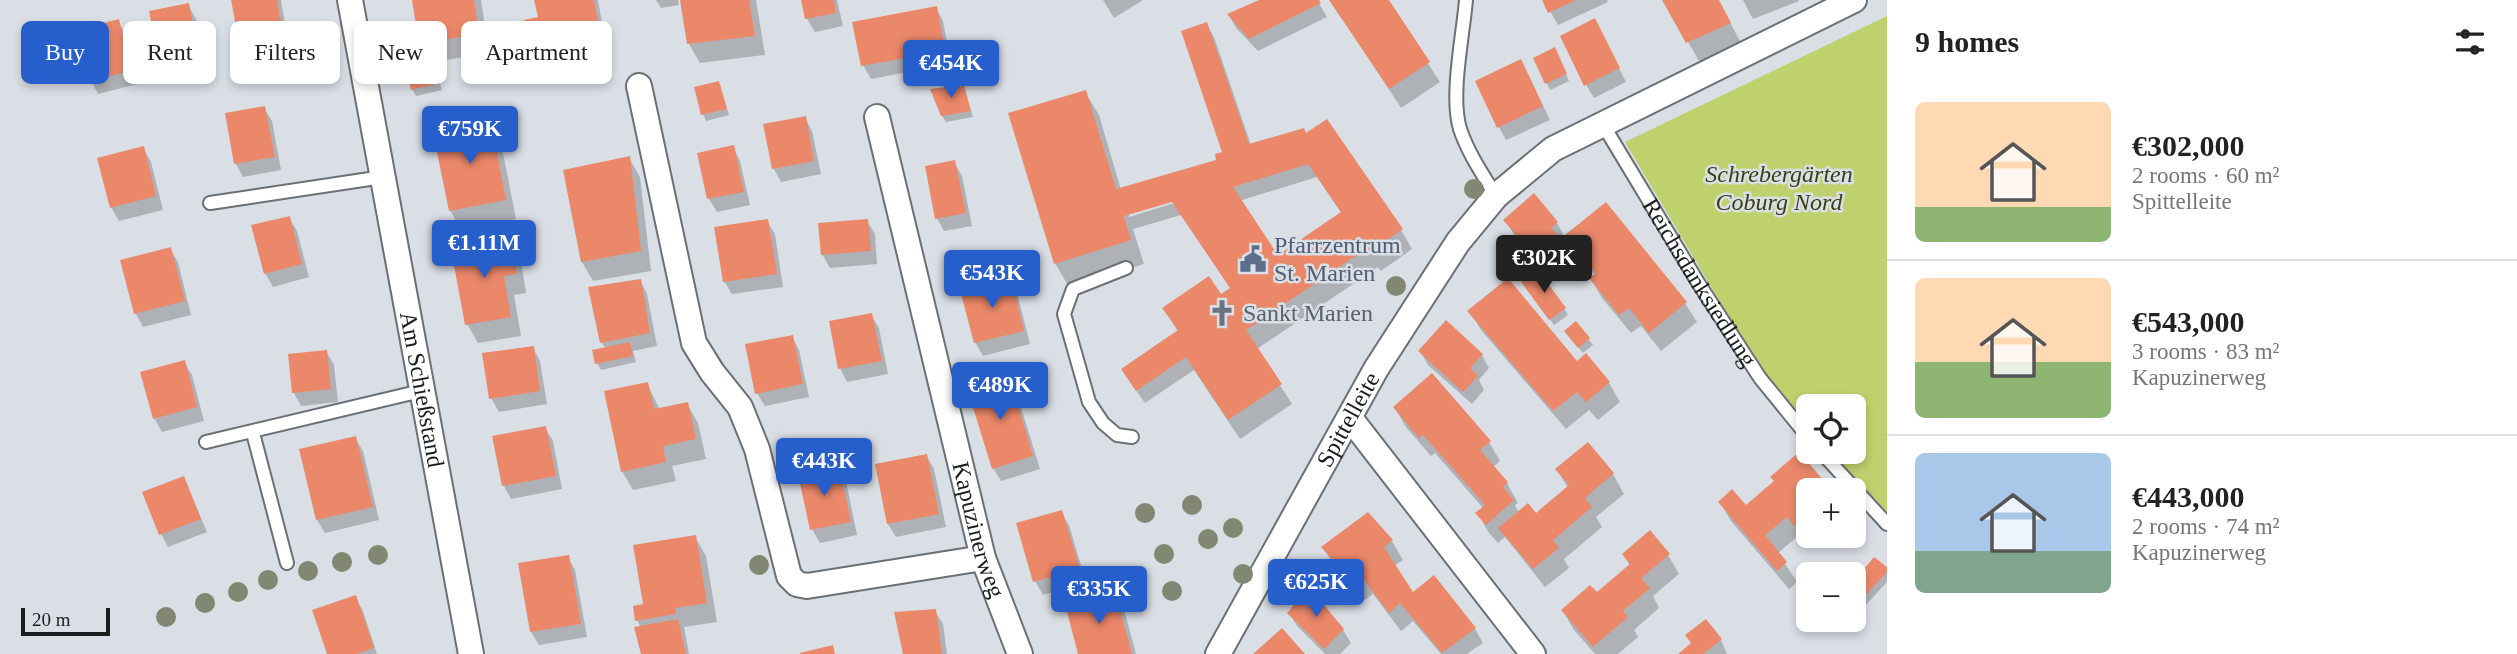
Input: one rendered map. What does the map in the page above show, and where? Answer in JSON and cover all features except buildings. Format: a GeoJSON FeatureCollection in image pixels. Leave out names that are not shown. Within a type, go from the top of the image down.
{"type":"FeatureCollection","features":[{"type":"Feature","properties":{"kind":"street","name":"Am Schießstand"},"geometry":{"type":"LineString","coordinates":[[349,0],[471,654]]}},
{"type":"Feature","properties":{"kind":"street","name":"Spittelleite"},"geometry":{"type":"LineString","coordinates":[[1218,654],[1376,369],[1445,262],[1496,196],[1553,149],[1854,0]]}},
{"type":"Feature","properties":{"kind":"street"},"geometry":{"type":"LineString","coordinates":[[639,86],[694,343],[712,372],[740,407],[757,449],[789,576],[797,584],[807,586],[983,558]]}},
{"type":"Feature","properties":{"kind":"street","name":"Kapuzinerweg"},"geometry":{"type":"LineString","coordinates":[[877,117],[983,558],[1020,654]]}},
{"type":"Feature","properties":{"kind":"street"},"geometry":{"type":"LineString","coordinates":[[1350,418],[1533,654]]}},
{"type":"Feature","properties":{"kind":"lane"},"geometry":{"type":"LineString","coordinates":[[1466,0],[1456,101],[1460,128],[1471,156],[1496,196]]}},
{"type":"Feature","properties":{"kind":"lane","name":"Reichsdanksiedlung"},"geometry":{"type":"LineString","coordinates":[[1602,123],[1759,378],[1796,423]]}},
{"type":"Feature","properties":{"kind":"lane"},"geometry":{"type":"LineString","coordinates":[[210,203],[383,177]]}},
{"type":"Feature","properties":{"kind":"lane"},"geometry":{"type":"LineString","coordinates":[[1126,268],[1073,289],[1064,314],[1089,402],[1103,423],[1117,435],[1132,437]]}},
{"type":"Feature","properties":{"kind":"lane"},"geometry":{"type":"LineString","coordinates":[[206,442],[421,391]]}},
{"type":"Feature","properties":{"kind":"lane"},"geometry":{"type":"LineString","coordinates":[[253,433],[287,563]]}},
{"type":"Feature","properties":{"kind":"lane"},"geometry":{"type":"LineString","coordinates":[[1832,464],[1887,524]]}},
{"type":"Feature","properties":{"kind":"green space","name":"Schrebergärten Coburg Nord"},"geometry":{"type":"Polygon","coordinates":[[[1887,16],[1887,520],[1866,495],[1866,478],[1851,478],[1839,464],[1866,464],[1866,394],[1796,394],[1796,412],[1760,369],[1625,142],[1887,16]]]}},
{"type":"Feature","properties":{"kind":"place","name":"Pfarrzentrum St. Marien"},"geometry":{"type":"Point","coordinates":[1253,259]}},
{"type":"Feature","properties":{"kind":"place","name":"Sankt Marien"},"geometry":{"type":"Point","coordinates":[1222,313]}}]}
